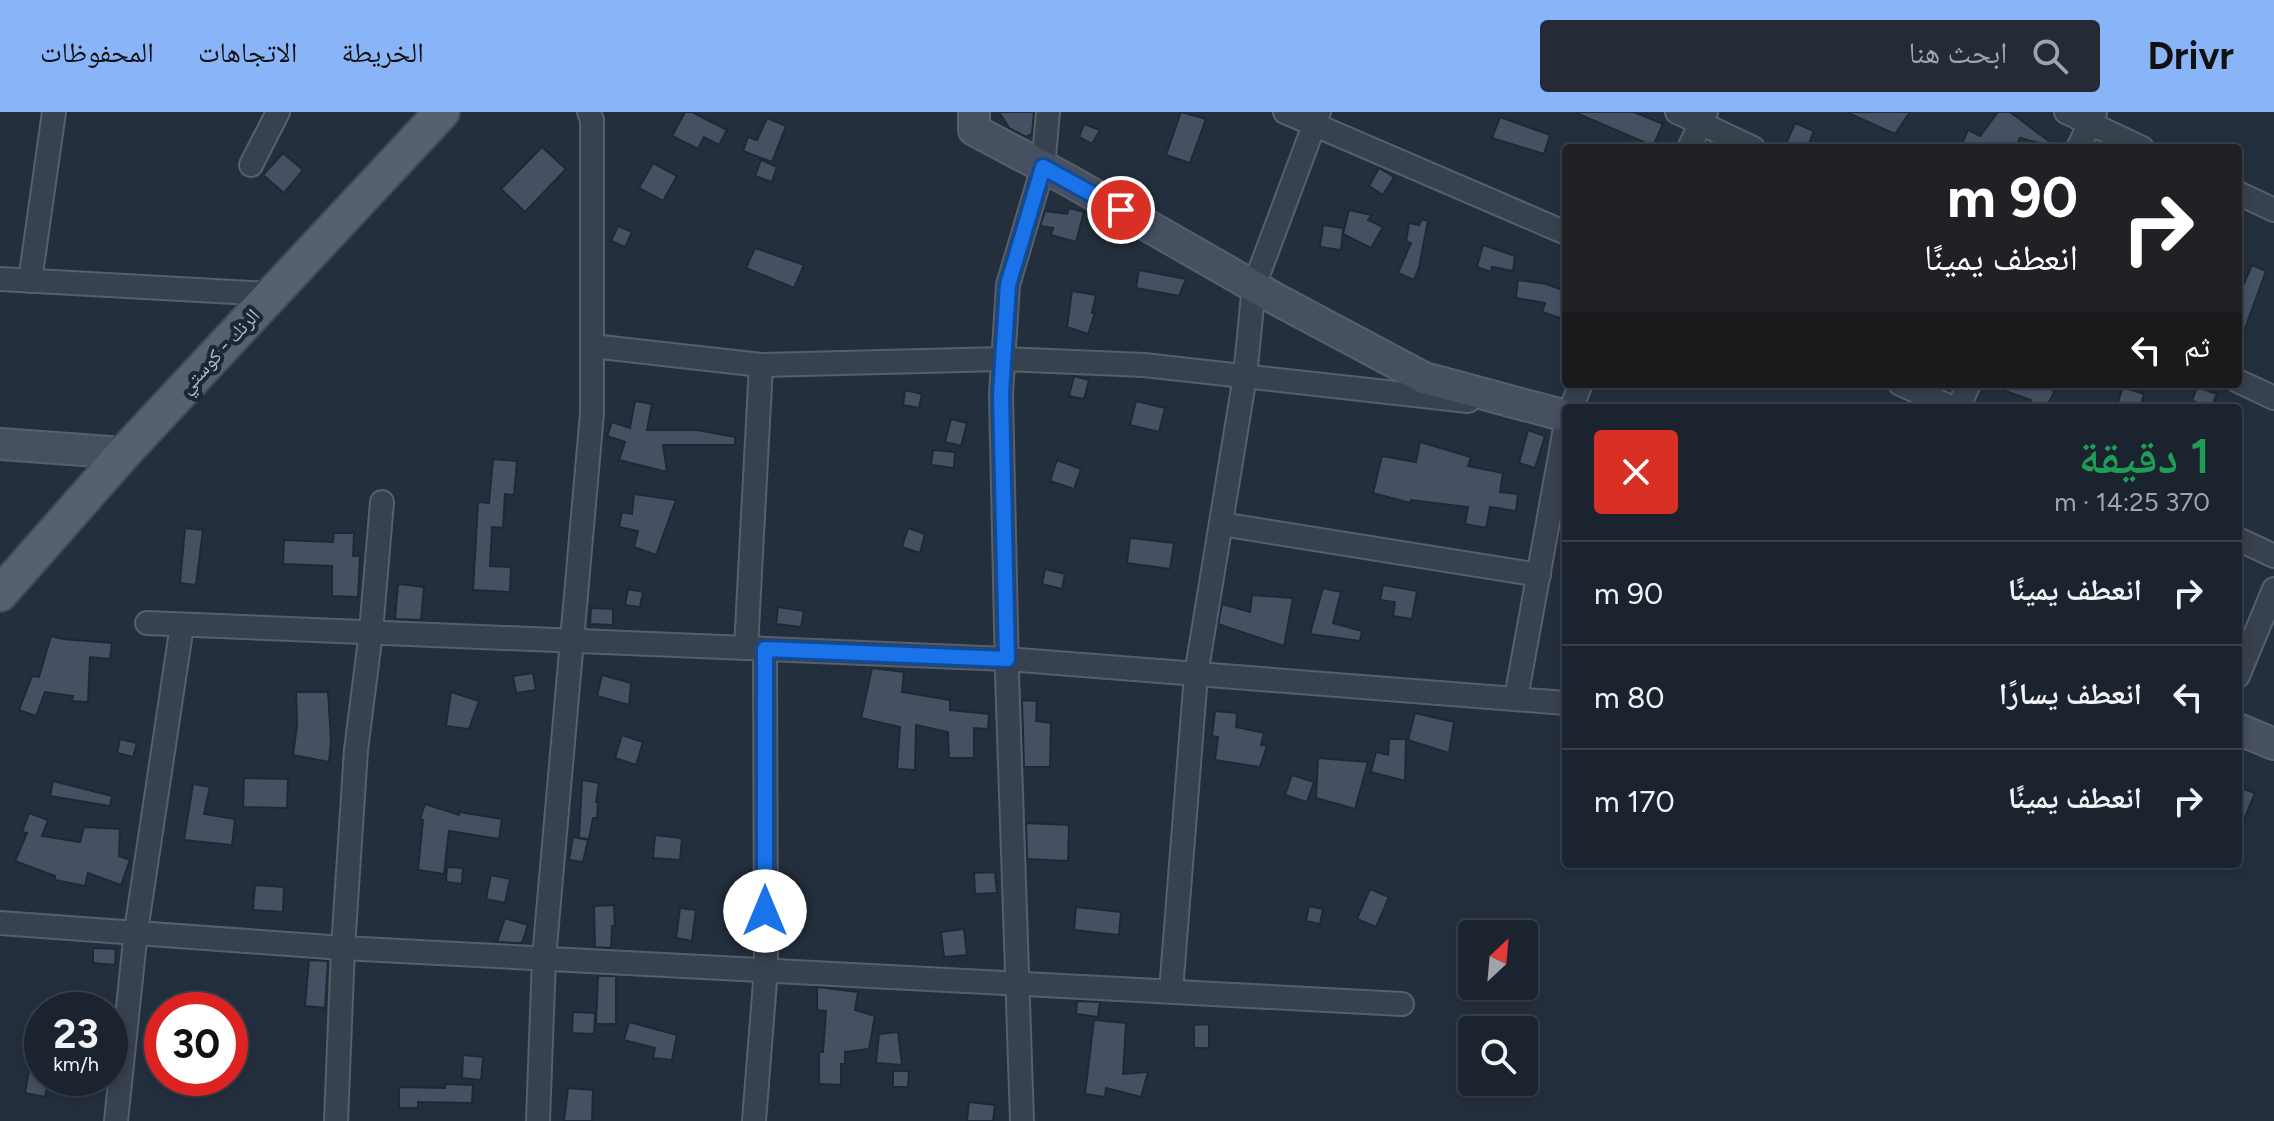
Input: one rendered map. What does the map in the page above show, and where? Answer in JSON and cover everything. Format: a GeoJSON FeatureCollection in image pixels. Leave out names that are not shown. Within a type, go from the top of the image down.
{"type":"FeatureCollection","features":[{"type":"Feature","properties":{"kind":"main road","name":"الرنك - كوستي"},"geometry":{"type":"LineString","coordinates":[[0,594],[124,453],[442,112]]}},
{"type":"Feature","properties":{"kind":"street"},"geometry":{"type":"LineString","coordinates":[[30,281],[54,112]]}},
{"type":"Feature","properties":{"kind":"street"},"geometry":{"type":"LineString","coordinates":[[251,165],[278,112]]}},
{"type":"Feature","properties":{"kind":"street"},"geometry":{"type":"LineString","coordinates":[[538,1121],[544,958],[592,413],[592,135],[589,112]]}},
{"type":"Feature","properties":{"kind":"street"},"geometry":{"type":"LineString","coordinates":[[974,112],[974,130],[1424,378],[1562,415]]}},
{"type":"Feature","properties":{"kind":"street"},"geometry":{"type":"LineString","coordinates":[[1022,1121],[1001,394],[1008,285],[1043,167],[1048,112]]}},
{"type":"Feature","properties":{"kind":"street"},"geometry":{"type":"LineString","coordinates":[[1285,112],[1316,118],[1562,231]]}},
{"type":"Feature","properties":{"kind":"street"},"geometry":{"type":"LineString","coordinates":[[1677,112],[1703,117],[1747,144]]}},
{"type":"Feature","properties":{"kind":"street"},"geometry":{"type":"LineString","coordinates":[[2066,112],[2092,118],[2135,144]]}},
{"type":"Feature","properties":{"kind":"street"},"geometry":{"type":"LineString","coordinates":[[1691,144],[1703,117]]}},
{"type":"Feature","properties":{"kind":"street"},"geometry":{"type":"LineString","coordinates":[[1171,991],[1196,675],[1245,376],[1254,286],[1316,118]]}},
{"type":"Feature","properties":{"kind":"street"},"geometry":{"type":"LineString","coordinates":[[2080,144],[2092,118]]}},
{"type":"Feature","properties":{"kind":"street"},"geometry":{"type":"LineString","coordinates":[[2242,195],[2274,210]]}},
{"type":"Feature","properties":{"kind":"street"},"geometry":{"type":"LineString","coordinates":[[0,279],[271,294]]}},
{"type":"Feature","properties":{"kind":"street"},"geometry":{"type":"LineString","coordinates":[[592,346],[761,365],[1003,359],[1144,365],[1533,408]]}},
{"type":"Feature","properties":{"kind":"street"},"geometry":{"type":"LineString","coordinates":[[754,1121],[766,969],[756,648],[761,365]]}},
{"type":"Feature","properties":{"kind":"street"},"geometry":{"type":"LineString","coordinates":[[2242,383],[2274,398]]}},
{"type":"Feature","properties":{"kind":"street"},"geometry":{"type":"LineString","coordinates":[[1909,388],[1946,404]]}},
{"type":"Feature","properties":{"kind":"street"},"geometry":{"type":"LineString","coordinates":[[0,444],[124,453]]}},
{"type":"Feature","properties":{"kind":"street"},"geometry":{"type":"LineString","coordinates":[[1516,698],[1562,446]]}},
{"type":"Feature","properties":{"kind":"street"},"geometry":{"type":"LineString","coordinates":[[336,1121],[356,750],[371,632],[382,502]]}},
{"type":"Feature","properties":{"kind":"street"},"geometry":{"type":"LineString","coordinates":[[1221,524],[1539,575]]}},
{"type":"Feature","properties":{"kind":"street"},"geometry":{"type":"LineString","coordinates":[[2242,541],[2274,556]]}},
{"type":"Feature","properties":{"kind":"street"},"geometry":{"type":"LineString","coordinates":[[2242,666],[2274,589]]}},
{"type":"Feature","properties":{"kind":"street"},"geometry":{"type":"LineString","coordinates":[[147,623],[1007,659],[1562,703]]}},
{"type":"Feature","properties":{"kind":"street"},"geometry":{"type":"LineString","coordinates":[[116,1121],[136,931],[182,625]]}},
{"type":"Feature","properties":{"kind":"street"},"geometry":{"type":"LineString","coordinates":[[2242,731],[2274,744]]}},
{"type":"Feature","properties":{"kind":"street"},"geometry":{"type":"LineString","coordinates":[[0,923],[343,948],[1402,1004]]}},
{"type":"Feature","properties":{"kind":"building"},"geometry":{"type":"Polygon","coordinates":[[[685,112],[692,112],[727,130],[719,145],[704,137],[698,149],[672,136],[685,112]]]}},
{"type":"Feature","properties":{"kind":"building"},"geometry":{"type":"Polygon","coordinates":[[[999,112],[1034,112],[1032,134],[1026,137],[1009,128],[999,112]]]}},
{"type":"Feature","properties":{"kind":"building"},"geometry":{"type":"Polygon","coordinates":[[[1181,112],[1206,119],[1190,163],[1166,155],[1181,112]]]}},
{"type":"Feature","properties":{"kind":"building"},"geometry":{"type":"Polygon","coordinates":[[[1574,112],[1634,112],[1663,124],[1654,144],[1574,112]]]}},
{"type":"Feature","properties":{"kind":"building"},"geometry":{"type":"Polygon","coordinates":[[[1846,112],[1910,112],[1895,134],[1846,112]]]}},
{"type":"Feature","properties":{"kind":"building"},"geometry":{"type":"Polygon","coordinates":[[[1998,112],[2010,112],[2053,144],[2020,138],[2017,144],[1962,144],[1968,130],[1980,136],[1998,112]]]}},
{"type":"Feature","properties":{"kind":"building"},"geometry":{"type":"Polygon","coordinates":[[[1500,117],[1550,135],[1544,154],[1492,138],[1500,117]]]}},
{"type":"Feature","properties":{"kind":"building"},"geometry":{"type":"Polygon","coordinates":[[[767,118],[786,126],[772,162],[743,151],[748,137],[757,140],[767,118]]]}},
{"type":"Feature","properties":{"kind":"building"},"geometry":{"type":"Polygon","coordinates":[[[1795,123],[1814,131],[1809,144],[1786,144],[1795,123]]]}},
{"type":"Feature","properties":{"kind":"building"},"geometry":{"type":"Polygon","coordinates":[[[1084,124],[1100,130],[1092,144],[1079,137],[1084,124]]]}},
{"type":"Feature","properties":{"kind":"building"},"geometry":{"type":"Polygon","coordinates":[[[542,147],[566,169],[525,212],[501,189],[542,147]]]}},
{"type":"Feature","properties":{"kind":"building"},"geometry":{"type":"Polygon","coordinates":[[[283,153],[303,170],[284,193],[263,175],[283,153]]]}},
{"type":"Feature","properties":{"kind":"building"},"geometry":{"type":"Polygon","coordinates":[[[761,160],[777,167],[772,182],[755,176],[761,160]]]}},
{"type":"Feature","properties":{"kind":"building"},"geometry":{"type":"Polygon","coordinates":[[[653,163],[677,176],[663,201],[639,188],[653,163]]]}},
{"type":"Feature","properties":{"kind":"building"},"geometry":{"type":"Polygon","coordinates":[[[1379,168],[1394,177],[1383,195],[1369,186],[1379,168]]]}},
{"type":"Feature","properties":{"kind":"building"},"geometry":{"type":"Polygon","coordinates":[[[1069,208],[1084,212],[1076,242],[1051,235],[1053,228],[1040,226],[1045,211],[1067,214],[1069,208]]]}},
{"type":"Feature","properties":{"kind":"building"},"geometry":{"type":"Polygon","coordinates":[[[1349,210],[1372,215],[1368,220],[1383,227],[1371,248],[1343,234],[1349,210]]]}},
{"type":"Feature","properties":{"kind":"building"},"geometry":{"type":"Polygon","coordinates":[[[1422,219],[1428,221],[1414,280],[1398,273],[1411,243],[1406,242],[1409,223],[1419,225],[1422,219]]]}},
{"type":"Feature","properties":{"kind":"building"},"geometry":{"type":"Polygon","coordinates":[[[1323,225],[1343,228],[1341,250],[1320,247],[1323,225]]]}},
{"type":"Feature","properties":{"kind":"building"},"geometry":{"type":"Polygon","coordinates":[[[618,226],[632,232],[625,247],[611,241],[618,226]]]}},
{"type":"Feature","properties":{"kind":"building"},"geometry":{"type":"Polygon","coordinates":[[[1483,245],[1515,256],[1513,271],[1492,267],[1491,272],[1477,267],[1483,245]]]}},
{"type":"Feature","properties":{"kind":"building"},"geometry":{"type":"Polygon","coordinates":[[[755,248],[804,265],[794,288],[746,268],[755,248]]]}},
{"type":"Feature","properties":{"kind":"building"},"geometry":{"type":"Polygon","coordinates":[[[2252,265],[2266,271],[2242,337],[2242,288],[2252,265]]]}},
{"type":"Feature","properties":{"kind":"building"},"geometry":{"type":"Polygon","coordinates":[[[1139,270],[1186,279],[1179,296],[1136,288],[1139,270]]]}},
{"type":"Feature","properties":{"kind":"building"},"geometry":{"type":"Polygon","coordinates":[[[1518,280],[1562,290],[1562,319],[1542,312],[1545,303],[1516,298],[1518,280]]]}},
{"type":"Feature","properties":{"kind":"building"},"geometry":{"type":"Polygon","coordinates":[[[1072,291],[1096,295],[1092,313],[1095,313],[1088,334],[1067,327],[1072,291]]]}},
{"type":"Feature","properties":{"kind":"building"},"geometry":{"type":"Polygon","coordinates":[[[1074,376],[1089,380],[1084,399],[1069,396],[1074,376]]]}},
{"type":"Feature","properties":{"kind":"building"},"geometry":{"type":"Polygon","coordinates":[[[1997,388],[2049,388],[2055,391],[2048,404],[2029,404],[2031,400],[1997,388]]]}},
{"type":"Feature","properties":{"kind":"building"},"geometry":{"type":"Polygon","coordinates":[[[2123,388],[2144,394],[2141,404],[2117,404],[2123,388]]]}},
{"type":"Feature","properties":{"kind":"building"},"geometry":{"type":"Polygon","coordinates":[[[2197,388],[2217,394],[2213,404],[2192,401],[2197,388]]]}},
{"type":"Feature","properties":{"kind":"building"},"geometry":{"type":"Polygon","coordinates":[[[905,390],[922,394],[919,408],[903,405],[905,390]]]}},
{"type":"Feature","properties":{"kind":"building"},"geometry":{"type":"Polygon","coordinates":[[[635,401],[652,404],[647,430],[697,430],[735,437],[735,445],[663,445],[667,472],[619,460],[625,442],[607,436],[612,422],[630,428],[635,401]]]}},
{"type":"Feature","properties":{"kind":"building"},"geometry":{"type":"Polygon","coordinates":[[[1136,401],[1165,408],[1159,432],[1130,425],[1136,401]]]}},
{"type":"Feature","properties":{"kind":"building"},"geometry":{"type":"Polygon","coordinates":[[[951,419],[967,423],[961,446],[945,442],[951,419]]]}},
{"type":"Feature","properties":{"kind":"building"},"geometry":{"type":"Polygon","coordinates":[[[1528,430],[1545,436],[1535,468],[1519,463],[1528,430]]]}},
{"type":"Feature","properties":{"kind":"building"},"geometry":{"type":"Polygon","coordinates":[[[1420,442],[1471,457],[1468,466],[1503,473],[1500,492],[1518,494],[1516,511],[1490,507],[1486,528],[1465,524],[1468,507],[1411,500],[1410,503],[1373,493],[1382,456],[1416,462],[1420,442]]]}},
{"type":"Feature","properties":{"kind":"building"},"geometry":{"type":"Polygon","coordinates":[[[933,450],[955,452],[954,468],[931,465],[933,450]]]}},
{"type":"Feature","properties":{"kind":"building"},"geometry":{"type":"Polygon","coordinates":[[[493,459],[517,461],[514,495],[505,494],[503,528],[492,527],[490,566],[511,567],[510,592],[473,590],[478,502],[489,503],[493,459]]]}},
{"type":"Feature","properties":{"kind":"building"},"geometry":{"type":"Polygon","coordinates":[[[1057,460],[1081,469],[1074,489],[1050,481],[1057,460]]]}},
{"type":"Feature","properties":{"kind":"building"},"geometry":{"type":"Polygon","coordinates":[[[634,494],[676,500],[656,555],[634,547],[638,531],[619,527],[622,512],[632,514],[634,494]]]}},
{"type":"Feature","properties":{"kind":"building"},"geometry":{"type":"Polygon","coordinates":[[[185,528],[203,530],[196,585],[180,583],[185,528]]]}},
{"type":"Feature","properties":{"kind":"building"},"geometry":{"type":"Polygon","coordinates":[[[908,528],[925,534],[920,553],[902,547],[908,528]]]}},
{"type":"Feature","properties":{"kind":"building"},"geometry":{"type":"Polygon","coordinates":[[[334,533],[354,533],[353,556],[360,556],[358,597],[332,596],[332,566],[283,564],[284,540],[333,542],[334,533]]]}},
{"type":"Feature","properties":{"kind":"building"},"geometry":{"type":"Polygon","coordinates":[[[1130,538],[1174,543],[1170,569],[1127,563],[1130,538]]]}},
{"type":"Feature","properties":{"kind":"building"},"geometry":{"type":"Polygon","coordinates":[[[1045,569],[1065,574],[1062,589],[1042,584],[1045,569]]]}},
{"type":"Feature","properties":{"kind":"building"},"geometry":{"type":"Polygon","coordinates":[[[398,584],[424,587],[421,620],[395,619],[398,584]]]}},
{"type":"Feature","properties":{"kind":"building"},"geometry":{"type":"Polygon","coordinates":[[[1383,585],[1417,591],[1412,619],[1393,616],[1395,602],[1380,600],[1383,585]]]}},
{"type":"Feature","properties":{"kind":"building"},"geometry":{"type":"Polygon","coordinates":[[[1323,588],[1341,592],[1333,623],[1362,631],[1360,641],[1310,634],[1323,588]]]}},
{"type":"Feature","properties":{"kind":"building"},"geometry":{"type":"Polygon","coordinates":[[[628,589],[643,592],[640,607],[625,605],[628,589]]]}},
{"type":"Feature","properties":{"kind":"building"},"geometry":{"type":"Polygon","coordinates":[[[1252,595],[1293,598],[1284,646],[1218,624],[1222,604],[1250,612],[1252,595]]]}},
{"type":"Feature","properties":{"kind":"building"},"geometry":{"type":"Polygon","coordinates":[[[778,607],[804,611],[801,627],[776,624],[778,607]]]}},
{"type":"Feature","properties":{"kind":"building"},"geometry":{"type":"Polygon","coordinates":[[[591,608],[613,609],[613,625],[590,624],[591,608]]]}},
{"type":"Feature","properties":{"kind":"building"},"geometry":{"type":"Polygon","coordinates":[[[51,636],[112,643],[110,659],[90,657],[88,702],[72,701],[73,696],[45,692],[36,716],[19,710],[32,676],[39,677],[51,636]]]}},
{"type":"Feature","properties":{"kind":"building"},"geometry":{"type":"Polygon","coordinates":[[[872,668],[904,672],[902,692],[950,700],[950,710],[989,714],[988,729],[974,728],[974,758],[949,758],[948,732],[916,725],[915,770],[897,769],[900,727],[861,718],[872,668]]]}},
{"type":"Feature","properties":{"kind":"building"},"geometry":{"type":"Polygon","coordinates":[[[533,673],[536,690],[516,693],[513,676],[533,673]]]}},
{"type":"Feature","properties":{"kind":"building"},"geometry":{"type":"Polygon","coordinates":[[[602,675],[631,683],[629,705],[597,696],[602,675]]]}},
{"type":"Feature","properties":{"kind":"building"},"geometry":{"type":"Polygon","coordinates":[[[296,692],[328,692],[329,762],[293,755],[297,725],[296,692]]]}},
{"type":"Feature","properties":{"kind":"building"},"geometry":{"type":"Polygon","coordinates":[[[451,692],[479,701],[469,729],[446,726],[451,692]]]}},
{"type":"Feature","properties":{"kind":"building"},"geometry":{"type":"Polygon","coordinates":[[[1022,700],[1037,701],[1036,721],[1051,723],[1050,767],[1024,767],[1022,700]]]}},
{"type":"Feature","properties":{"kind":"building"},"geometry":{"type":"Polygon","coordinates":[[[1215,711],[1237,713],[1236,727],[1264,733],[1261,745],[1267,746],[1260,767],[1215,760],[1218,737],[1212,736],[1215,711]]]}},
{"type":"Feature","properties":{"kind":"building"},"geometry":{"type":"Polygon","coordinates":[[[1415,713],[1454,722],[1449,753],[1408,740],[1415,713]]]}},
{"type":"Feature","properties":{"kind":"building"},"geometry":{"type":"Polygon","coordinates":[[[622,735],[643,742],[636,765],[615,758],[622,735]]]}},
{"type":"Feature","properties":{"kind":"building"},"geometry":{"type":"Polygon","coordinates":[[[120,739],[137,743],[133,757],[117,753],[120,739]]]}},
{"type":"Feature","properties":{"kind":"building"},"geometry":{"type":"Polygon","coordinates":[[[1389,739],[1406,739],[1405,781],[1371,772],[1376,752],[1388,755],[1389,739]]]}},
{"type":"Feature","properties":{"kind":"building"},"geometry":{"type":"Polygon","coordinates":[[[1318,758],[1368,762],[1355,809],[1316,798],[1318,758]]]}},
{"type":"Feature","properties":{"kind":"building"},"geometry":{"type":"Polygon","coordinates":[[[1292,775],[1314,782],[1307,802],[1285,795],[1292,775]]]}},
{"type":"Feature","properties":{"kind":"building"},"geometry":{"type":"Polygon","coordinates":[[[244,778],[288,779],[287,808],[243,807],[244,778]]]}},
{"type":"Feature","properties":{"kind":"building"},"geometry":{"type":"Polygon","coordinates":[[[582,780],[599,783],[597,818],[593,818],[589,839],[579,838],[582,780]]]}},
{"type":"Feature","properties":{"kind":"building"},"geometry":{"type":"Polygon","coordinates":[[[53,781],[112,796],[110,806],[50,796],[53,781]]]}},
{"type":"Feature","properties":{"kind":"building"},"geometry":{"type":"Polygon","coordinates":[[[193,784],[210,787],[204,814],[235,819],[232,845],[184,840],[193,784]]]}},
{"type":"Feature","properties":{"kind":"building"},"geometry":{"type":"Polygon","coordinates":[[[2242,788],[2255,793],[2242,824],[2242,788]]]}},
{"type":"Feature","properties":{"kind":"building"},"geometry":{"type":"Polygon","coordinates":[[[425,804],[459,815],[459,812],[502,819],[499,839],[449,831],[444,874],[418,870],[423,820],[420,819],[425,804]]]}},
{"type":"Feature","properties":{"kind":"building"},"geometry":{"type":"Polygon","coordinates":[[[29,813],[48,820],[42,836],[80,842],[84,827],[120,829],[119,856],[130,860],[121,885],[88,873],[85,886],[55,880],[55,876],[15,861],[27,833],[22,832],[29,813]]]}},
{"type":"Feature","properties":{"kind":"building"},"geometry":{"type":"Polygon","coordinates":[[[1026,823],[1069,825],[1068,861],[1027,859],[1026,823]]]}},
{"type":"Feature","properties":{"kind":"building"},"geometry":{"type":"Polygon","coordinates":[[[655,835],[682,838],[680,860],[653,858],[655,835]]]}},
{"type":"Feature","properties":{"kind":"building"},"geometry":{"type":"Polygon","coordinates":[[[573,837],[588,840],[583,862],[569,860],[573,837]]]}},
{"type":"Feature","properties":{"kind":"building"},"geometry":{"type":"Polygon","coordinates":[[[447,867],[463,868],[462,884],[446,882],[447,867]]]}},
{"type":"Feature","properties":{"kind":"building"},"geometry":{"type":"Polygon","coordinates":[[[995,872],[997,893],[975,894],[974,873],[995,872]]]}},
{"type":"Feature","properties":{"kind":"building"},"geometry":{"type":"Polygon","coordinates":[[[491,875],[510,879],[505,903],[486,899],[491,875]]]}},
{"type":"Feature","properties":{"kind":"building"},"geometry":{"type":"Polygon","coordinates":[[[255,885],[284,887],[283,912],[253,910],[255,885]]]}},
{"type":"Feature","properties":{"kind":"building"},"geometry":{"type":"Polygon","coordinates":[[[1370,889],[1389,897],[1376,927],[1357,919],[1370,889]]]}},
{"type":"Feature","properties":{"kind":"building"},"geometry":{"type":"Polygon","coordinates":[[[614,905],[615,926],[612,926],[611,948],[595,947],[594,906],[614,905]]]}},
{"type":"Feature","properties":{"kind":"building"},"geometry":{"type":"Polygon","coordinates":[[[1309,906],[1323,909],[1320,924],[1306,921],[1309,906]]]}},
{"type":"Feature","properties":{"kind":"building"},"geometry":{"type":"Polygon","coordinates":[[[1076,907],[1121,912],[1119,935],[1074,930],[1076,907]]]}},
{"type":"Feature","properties":{"kind":"building"},"geometry":{"type":"Polygon","coordinates":[[[680,908],[696,910],[692,941],[676,938],[680,908]]]}},
{"type":"Feature","properties":{"kind":"building"},"geometry":{"type":"Polygon","coordinates":[[[505,918],[528,925],[522,943],[497,942],[505,918]]]}},
{"type":"Feature","properties":{"kind":"building"},"geometry":{"type":"Polygon","coordinates":[[[964,929],[967,955],[944,957],[941,932],[964,929]]]}},
{"type":"Feature","properties":{"kind":"building"},"geometry":{"type":"Polygon","coordinates":[[[93,948],[116,949],[115,965],[93,963],[93,948]]]}},
{"type":"Feature","properties":{"kind":"building"},"geometry":{"type":"Polygon","coordinates":[[[309,960],[328,961],[325,1008],[305,1006],[309,960]]]}},
{"type":"Feature","properties":{"kind":"building"},"geometry":{"type":"Polygon","coordinates":[[[598,976],[616,976],[616,1024],[596,1024],[598,976]]]}},
{"type":"Feature","properties":{"kind":"building"},"geometry":{"type":"Polygon","coordinates":[[[817,987],[858,992],[855,1010],[875,1016],[869,1049],[845,1052],[845,1064],[841,1064],[841,1085],[819,1084],[819,1052],[823,1052],[826,1011],[817,1010],[817,987]]]}},
{"type":"Feature","properties":{"kind":"building"},"geometry":{"type":"Polygon","coordinates":[[[1077,1001],[1100,1002],[1098,1017],[1076,1014],[1077,1001]]]}},
{"type":"Feature","properties":{"kind":"building"},"geometry":{"type":"Polygon","coordinates":[[[573,1012],[595,1013],[594,1034],[572,1033],[573,1012]]]}},
{"type":"Feature","properties":{"kind":"building"},"geometry":{"type":"Polygon","coordinates":[[[1094,1020],[1126,1023],[1123,1074],[1148,1072],[1141,1097],[1106,1088],[1105,1097],[1085,1094],[1094,1020]]]}},
{"type":"Feature","properties":{"kind":"building"},"geometry":{"type":"Polygon","coordinates":[[[629,1022],[677,1035],[672,1060],[653,1058],[655,1048],[624,1040],[629,1022]]]}},
{"type":"Feature","properties":{"kind":"building"},"geometry":{"type":"Polygon","coordinates":[[[1209,1024],[1209,1048],[1194,1048],[1194,1025],[1209,1024]]]}},
{"type":"Feature","properties":{"kind":"building"},"geometry":{"type":"Polygon","coordinates":[[[898,1032],[902,1065],[876,1063],[879,1034],[898,1032]]]}},
{"type":"Feature","properties":{"kind":"building"},"geometry":{"type":"Polygon","coordinates":[[[463,1055],[483,1057],[481,1080],[462,1078],[463,1055]]]}},
{"type":"Feature","properties":{"kind":"building"},"geometry":{"type":"Polygon","coordinates":[[[893,1071],[909,1071],[908,1087],[893,1087],[893,1071]]]}},
{"type":"Feature","properties":{"kind":"building"},"geometry":{"type":"Polygon","coordinates":[[[445,1084],[473,1085],[472,1103],[418,1102],[418,1108],[399,1108],[399,1087],[445,1088],[445,1084]]]}},
{"type":"Feature","properties":{"kind":"building"},"geometry":{"type":"Polygon","coordinates":[[[568,1088],[593,1090],[592,1121],[564,1121],[568,1088]]]}},
{"type":"Feature","properties":{"kind":"building"},"geometry":{"type":"Polygon","coordinates":[[[969,1102],[995,1105],[993,1121],[967,1121],[969,1102]]]}},
{"type":"Feature","properties":{"kind":"route"},"geometry":{"type":"LineString","coordinates":[[765,911],[765,649],[1007,659],[1001,394],[1008,285],[1043,167],[1121,210]]}}]}
